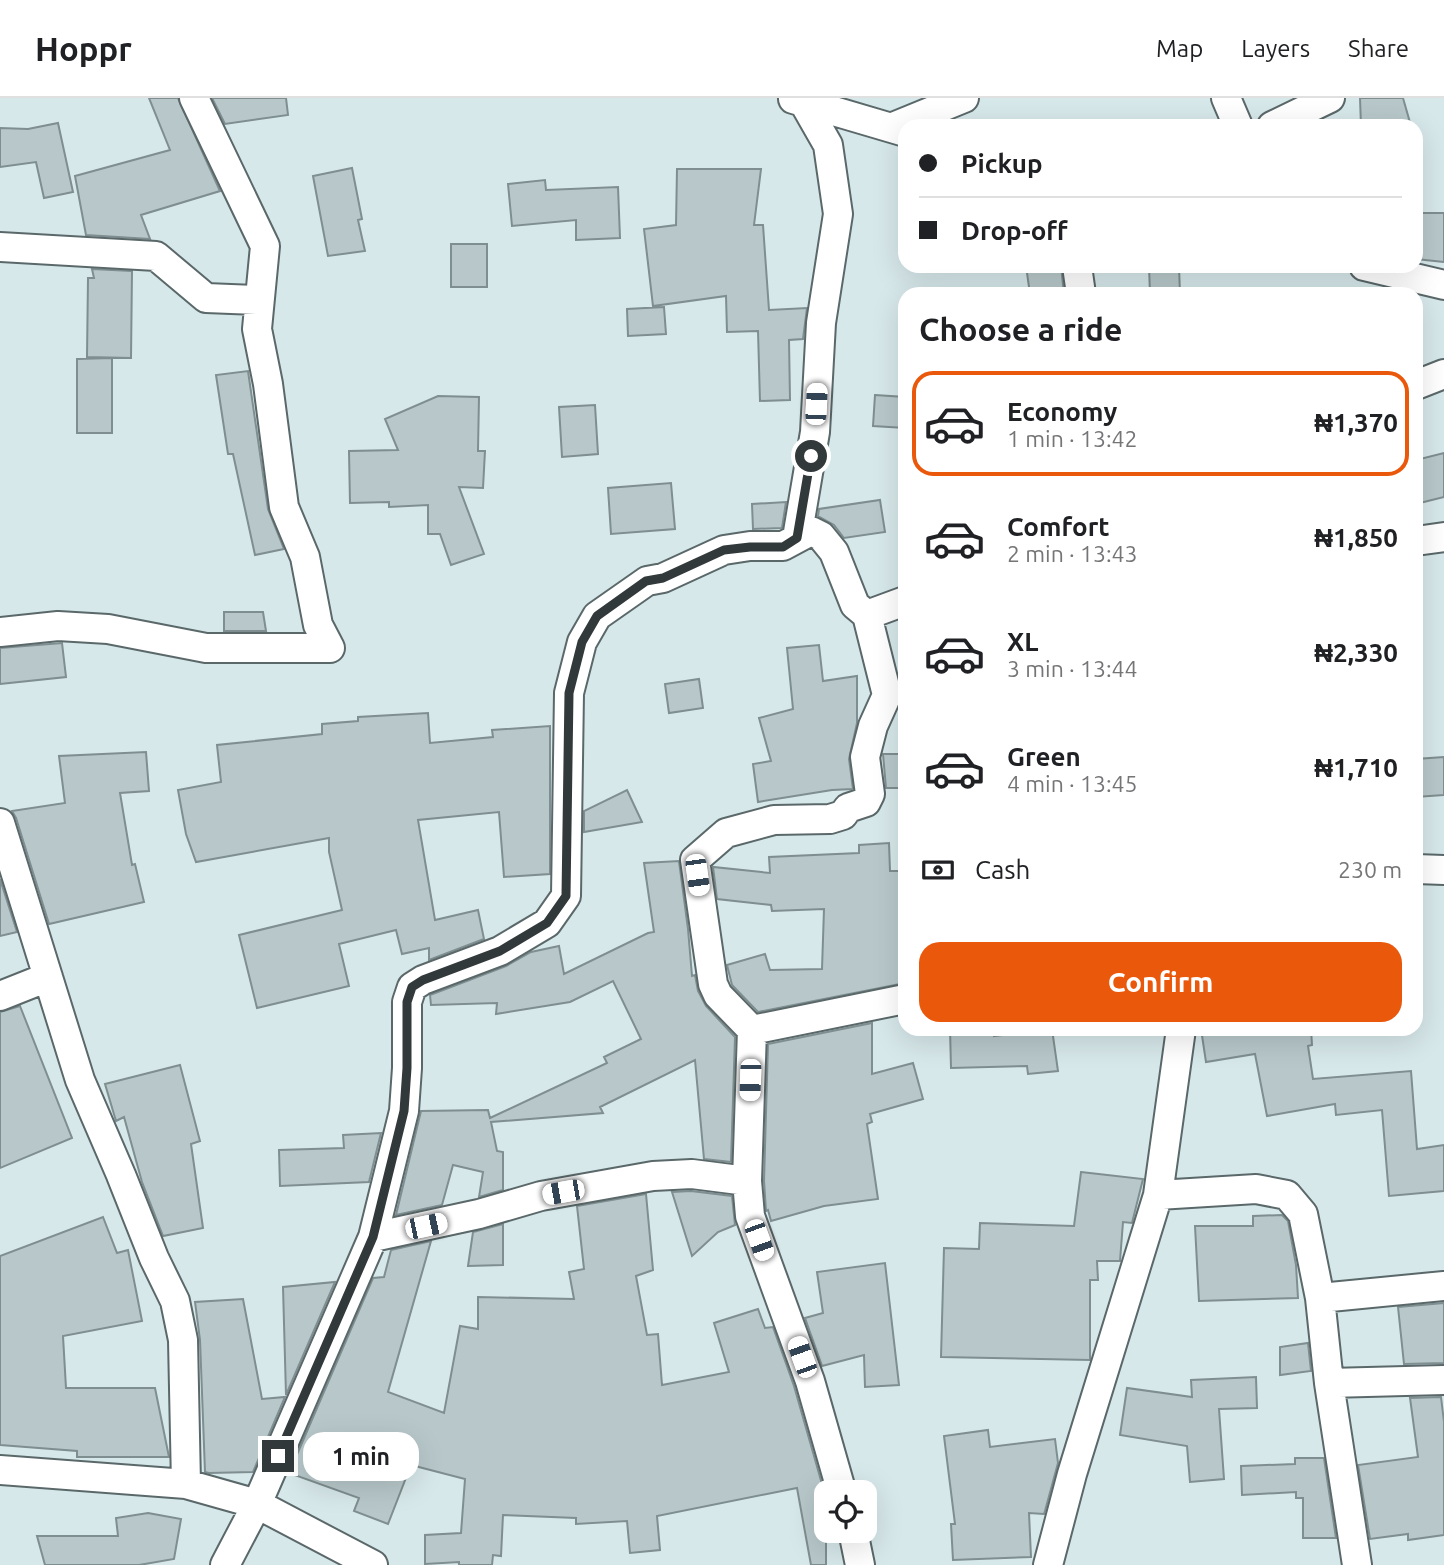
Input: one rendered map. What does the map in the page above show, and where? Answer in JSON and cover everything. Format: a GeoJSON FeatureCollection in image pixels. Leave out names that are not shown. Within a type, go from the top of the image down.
{"type":"FeatureCollection","features":[{"type":"Feature","properties":{"kind":"street"},"geometry":{"type":"LineString","coordinates":[[0,632],[58,626],[108,629],[206,648],[330,648],[318,625],[305,557],[284,507],[268,384],[257,329],[265,246],[194,98]]}},
{"type":"Feature","properties":{"kind":"street"},"geometry":{"type":"LineString","coordinates":[[1226,98],[1235,119]]}},
{"type":"Feature","properties":{"kind":"street"},"geometry":{"type":"LineString","coordinates":[[1286,119],[1330,98]]}},
{"type":"Feature","properties":{"kind":"street"},"geometry":{"type":"LineString","coordinates":[[919,119],[960,99]]}},
{"type":"Feature","properties":{"kind":"street"},"geometry":{"type":"LineString","coordinates":[[797,101],[898,129]]}},
{"type":"Feature","properties":{"kind":"street"},"geometry":{"type":"LineString","coordinates":[[797,101],[828,145],[838,214],[821,323],[815,432],[797,538]]}},
{"type":"Feature","properties":{"kind":"street"},"geometry":{"type":"LineString","coordinates":[[0,247],[156,256],[206,298],[258,300]]}},
{"type":"Feature","properties":{"kind":"street"},"geometry":{"type":"LineString","coordinates":[[1393,273],[1444,285]]}},
{"type":"Feature","properties":{"kind":"street"},"geometry":{"type":"LineString","coordinates":[[1423,382],[1444,373]]}},
{"type":"Feature","properties":{"kind":"street"},"geometry":{"type":"LineString","coordinates":[[225,1565],[257,1504],[373,1237],[404,1111],[407,1002],[412,987],[423,980],[500,951],[547,923],[566,896],[569,693],[582,642],[597,616],[646,581],[663,578],[724,550],[783,547],[811,530],[821,536],[835,552],[855,605],[867,615],[887,695],[873,726],[865,757],[870,794],[866,802],[848,807],[843,815],[830,819],[774,820],[726,833],[695,860],[713,984],[718,995],[751,1030],[747,1181],[750,1216],[810,1381],[838,1480]]}},
{"type":"Feature","properties":{"kind":"street"},"geometry":{"type":"LineString","coordinates":[[1423,540],[1444,537]]}},
{"type":"Feature","properties":{"kind":"street"},"geometry":{"type":"LineString","coordinates":[[867,615],[898,604]]}},
{"type":"Feature","properties":{"kind":"street"},"geometry":{"type":"LineString","coordinates":[[0,822],[80,1080],[154,1258],[175,1301],[184,1340],[186,1484]]}},
{"type":"Feature","properties":{"kind":"street"},"geometry":{"type":"LineString","coordinates":[[1423,869],[1444,870]]}},
{"type":"Feature","properties":{"kind":"street"},"geometry":{"type":"LineString","coordinates":[[0,996],[48,977]]}},
{"type":"Feature","properties":{"kind":"street"},"geometry":{"type":"LineString","coordinates":[[751,1030],[898,1000]]}},
{"type":"Feature","properties":{"kind":"street"},"geometry":{"type":"LineString","coordinates":[[1048,1565],[1072,1474],[1158,1195],[1180,1036]]}},
{"type":"Feature","properties":{"kind":"street"},"geometry":{"type":"LineString","coordinates":[[373,1237],[479,1214],[541,1196],[653,1176],[692,1174],[747,1181]]}},
{"type":"Feature","properties":{"kind":"street"},"geometry":{"type":"LineString","coordinates":[[1158,1195],[1256,1189],[1287,1195],[1303,1214],[1320,1298],[1329,1383],[1357,1565]]}},
{"type":"Feature","properties":{"kind":"street"},"geometry":{"type":"LineString","coordinates":[[1320,1298],[1444,1286]]}},
{"type":"Feature","properties":{"kind":"street"},"geometry":{"type":"LineString","coordinates":[[1329,1383],[1444,1380]]}},
{"type":"Feature","properties":{"kind":"street"},"geometry":{"type":"LineString","coordinates":[[0,1470],[186,1484],[257,1504],[373,1565]]}},
{"type":"Feature","properties":{"kind":"street"},"geometry":{"type":"LineString","coordinates":[[855,1543],[860,1565]]}},
{"type":"Feature","properties":{"kind":"building"},"geometry":{"type":"Polygon","coordinates":[[[149,98],[178,98],[220,191],[141,215],[150,239],[86,235],[75,176],[170,150],[149,98]]]}},
{"type":"Feature","properties":{"kind":"building"},"geometry":{"type":"Polygon","coordinates":[[[212,98],[286,98],[288,115],[225,124],[212,98]]]}},
{"type":"Feature","properties":{"kind":"building"},"geometry":{"type":"Polygon","coordinates":[[[1360,98],[1403,98],[1409,119],[1361,119],[1360,98]]]}},
{"type":"Feature","properties":{"kind":"building"},"geometry":{"type":"Polygon","coordinates":[[[58,123],[73,192],[44,198],[36,162],[0,167],[0,128],[28,129],[58,123]]]}},
{"type":"Feature","properties":{"kind":"building"},"geometry":{"type":"Polygon","coordinates":[[[352,168],[362,219],[358,220],[365,251],[328,256],[313,176],[352,168]]]}},
{"type":"Feature","properties":{"kind":"building"},"geometry":{"type":"Polygon","coordinates":[[[677,169],[761,169],[754,225],[763,225],[769,310],[807,308],[803,339],[789,340],[790,400],[760,401],[758,331],[727,332],[726,296],[653,306],[644,229],[676,225],[677,169]]]}},
{"type":"Feature","properties":{"kind":"building"},"geometry":{"type":"Polygon","coordinates":[[[545,180],[546,190],[618,187],[620,238],[576,240],[576,220],[512,226],[508,184],[545,180]]]}},
{"type":"Feature","properties":{"kind":"building"},"geometry":{"type":"Polygon","coordinates":[[[1423,213],[1444,213],[1444,262],[1423,260],[1423,213]]]}},
{"type":"Feature","properties":{"kind":"building"},"geometry":{"type":"Polygon","coordinates":[[[451,244],[487,244],[487,287],[451,287],[451,244]]]}},
{"type":"Feature","properties":{"kind":"building"},"geometry":{"type":"Polygon","coordinates":[[[92,269],[132,271],[131,358],[87,357],[88,278],[94,278],[92,269]]]}},
{"type":"Feature","properties":{"kind":"building"},"geometry":{"type":"Polygon","coordinates":[[[1027,273],[1062,273],[1063,287],[1029,287],[1027,273]]]}},
{"type":"Feature","properties":{"kind":"building"},"geometry":{"type":"Polygon","coordinates":[[[1149,273],[1179,273],[1180,287],[1150,287],[1149,273]]]}},
{"type":"Feature","properties":{"kind":"building"},"geometry":{"type":"Polygon","coordinates":[[[664,307],[666,334],[628,336],[627,309],[664,307]]]}},
{"type":"Feature","properties":{"kind":"building"},"geometry":{"type":"Polygon","coordinates":[[[112,358],[112,433],[77,433],[77,359],[112,358]]]}},
{"type":"Feature","properties":{"kind":"building"},"geometry":{"type":"Polygon","coordinates":[[[248,371],[268,509],[284,549],[255,555],[233,454],[228,454],[216,375],[248,371]]]}},
{"type":"Feature","properties":{"kind":"building"},"geometry":{"type":"Polygon","coordinates":[[[875,395],[898,397],[898,428],[873,426],[875,395]]]}},
{"type":"Feature","properties":{"kind":"building"},"geometry":{"type":"Polygon","coordinates":[[[438,396],[479,397],[478,451],[485,451],[483,488],[459,487],[484,554],[451,565],[440,534],[428,534],[428,505],[389,507],[389,502],[350,503],[349,451],[398,450],[385,419],[438,396]]]}},
{"type":"Feature","properties":{"kind":"building"},"geometry":{"type":"Polygon","coordinates":[[[595,405],[598,454],[562,457],[559,407],[595,405]]]}},
{"type":"Feature","properties":{"kind":"building"},"geometry":{"type":"Polygon","coordinates":[[[1444,453],[1444,497],[1423,502],[1423,458],[1444,453]]]}},
{"type":"Feature","properties":{"kind":"building"},"geometry":{"type":"Polygon","coordinates":[[[671,483],[675,529],[611,534],[608,488],[671,483]]]}},
{"type":"Feature","properties":{"kind":"building"},"geometry":{"type":"Polygon","coordinates":[[[880,500],[885,532],[844,538],[834,525],[818,516],[819,509],[880,500]]]}},
{"type":"Feature","properties":{"kind":"building"},"geometry":{"type":"Polygon","coordinates":[[[786,502],[782,528],[753,529],[752,504],[786,502]]]}},
{"type":"Feature","properties":{"kind":"building"},"geometry":{"type":"Polygon","coordinates":[[[224,612],[263,612],[266,631],[224,631],[224,612]]]}},
{"type":"Feature","properties":{"kind":"building"},"geometry":{"type":"Polygon","coordinates":[[[62,643],[66,677],[0,684],[0,648],[62,643]]]}},
{"type":"Feature","properties":{"kind":"building"},"geometry":{"type":"Polygon","coordinates":[[[819,645],[823,681],[857,676],[857,723],[849,759],[853,789],[758,802],[753,764],[771,761],[759,718],[793,709],[787,648],[819,645]]]}},
{"type":"Feature","properties":{"kind":"building"},"geometry":{"type":"Polygon","coordinates":[[[699,679],[703,708],[669,713],[665,684],[699,679]]]}},
{"type":"Feature","properties":{"kind":"building"},"geometry":{"type":"Polygon","coordinates":[[[428,713],[430,743],[493,737],[492,730],[550,726],[550,874],[504,877],[499,812],[418,820],[435,920],[478,910],[484,939],[429,960],[429,948],[402,954],[396,930],[339,944],[349,986],[257,1008],[239,935],[342,910],[329,852],[329,838],[196,862],[186,834],[178,790],[221,782],[217,745],[322,734],[322,724],[358,721],[358,717],[428,713]]]}},
{"type":"Feature","properties":{"kind":"building"},"geometry":{"type":"Polygon","coordinates":[[[146,752],[149,791],[120,793],[132,865],[135,864],[144,902],[49,924],[12,811],[65,803],[59,756],[146,752]]]}},
{"type":"Feature","properties":{"kind":"building"},"geometry":{"type":"Polygon","coordinates":[[[883,754],[898,754],[898,788],[886,788],[883,754]]]}},
{"type":"Feature","properties":{"kind":"building"},"geometry":{"type":"Polygon","coordinates":[[[1444,757],[1444,795],[1423,796],[1423,758],[1444,757]]]}},
{"type":"Feature","properties":{"kind":"building"},"geometry":{"type":"Polygon","coordinates":[[[627,790],[642,822],[584,832],[584,811],[627,790]]]}},
{"type":"Feature","properties":{"kind":"building"},"geometry":{"type":"Polygon","coordinates":[[[889,843],[890,871],[898,871],[898,984],[758,1012],[732,985],[727,965],[765,954],[770,970],[822,969],[824,909],[772,911],[771,905],[717,899],[713,867],[770,873],[769,857],[859,853],[859,845],[889,843]]]}},
{"type":"Feature","properties":{"kind":"building"},"geometry":{"type":"Polygon","coordinates":[[[679,861],[692,976],[695,975],[698,991],[706,1006],[735,1037],[731,1162],[704,1159],[695,1060],[600,1107],[603,1113],[491,1122],[497,1151],[503,1152],[503,1190],[479,1197],[483,1172],[453,1165],[442,1205],[396,1215],[421,1111],[488,1110],[490,1118],[607,1063],[604,1057],[641,1039],[613,981],[570,1002],[496,1014],[497,1003],[431,1005],[430,995],[506,966],[531,952],[559,946],[564,974],[654,932],[644,863],[679,861]]]}},
{"type":"Feature","properties":{"kind":"building"},"geometry":{"type":"Polygon","coordinates":[[[0,879],[17,932],[0,936],[0,879]]]}},
{"type":"Feature","properties":{"kind":"building"},"geometry":{"type":"Polygon","coordinates":[[[20,1006],[72,1138],[0,1168],[0,1012],[20,1006]]]}},
{"type":"Feature","properties":{"kind":"building"},"geometry":{"type":"Polygon","coordinates":[[[872,1023],[872,1074],[913,1063],[923,1099],[870,1114],[872,1122],[867,1124],[878,1199],[824,1206],[771,1221],[768,1210],[766,1211],[764,1181],[768,1044],[872,1023]]]}},
{"type":"Feature","properties":{"kind":"building"},"geometry":{"type":"Polygon","coordinates":[[[950,1036],[1053,1036],[1058,1071],[1028,1074],[1027,1066],[951,1068],[950,1036]]]}},
{"type":"Feature","properties":{"kind":"building"},"geometry":{"type":"Polygon","coordinates":[[[1202,1036],[1311,1036],[1312,1045],[1308,1046],[1313,1079],[1411,1071],[1417,1149],[1444,1145],[1444,1191],[1389,1196],[1382,1110],[1336,1115],[1335,1104],[1267,1116],[1255,1054],[1206,1062],[1202,1036]]]}},
{"type":"Feature","properties":{"kind":"building"},"geometry":{"type":"Polygon","coordinates":[[[180,1065],[200,1141],[191,1144],[203,1228],[163,1236],[142,1182],[124,1117],[116,1121],[105,1084],[180,1065]]]}},
{"type":"Feature","properties":{"kind":"building"},"geometry":{"type":"Polygon","coordinates":[[[381,1133],[369,1182],[280,1186],[279,1150],[344,1148],[343,1135],[381,1133]]]}},
{"type":"Feature","properties":{"kind":"building"},"geometry":{"type":"Polygon","coordinates":[[[1081,1172],[1143,1179],[1132,1223],[1123,1222],[1120,1261],[1097,1261],[1098,1280],[1090,1280],[1090,1360],[941,1357],[944,1248],[979,1249],[980,1223],[1074,1226],[1081,1172]]]}},
{"type":"Feature","properties":{"kind":"building"},"geometry":{"type":"Polygon","coordinates":[[[691,1191],[732,1196],[735,1225],[718,1232],[692,1256],[672,1192],[691,1191]]]}},
{"type":"Feature","properties":{"kind":"building"},"geometry":{"type":"Polygon","coordinates":[[[646,1194],[653,1270],[636,1276],[647,1335],[658,1334],[662,1385],[729,1372],[714,1323],[758,1309],[765,1328],[773,1327],[794,1386],[821,1480],[814,1480],[814,1543],[826,1543],[826,1565],[811,1565],[797,1488],[657,1516],[660,1550],[630,1553],[627,1521],[576,1524],[576,1518],[503,1515],[501,1556],[493,1555],[492,1565],[459,1565],[459,1562],[425,1564],[425,1535],[461,1533],[465,1479],[411,1465],[388,1524],[354,1511],[359,1498],[289,1473],[373,1278],[384,1277],[391,1250],[431,1241],[388,1392],[444,1413],[460,1326],[478,1329],[478,1297],[574,1299],[569,1272],[584,1269],[577,1206],[646,1194]]]}},
{"type":"Feature","properties":{"kind":"building"},"geometry":{"type":"Polygon","coordinates":[[[1282,1215],[1288,1221],[1296,1265],[1298,1298],[1199,1301],[1195,1226],[1253,1226],[1253,1216],[1282,1215]]]}},
{"type":"Feature","properties":{"kind":"building"},"geometry":{"type":"Polygon","coordinates":[[[103,1217],[117,1253],[128,1250],[142,1321],[63,1336],[66,1388],[155,1388],[169,1457],[77,1457],[77,1451],[0,1445],[0,1256],[103,1217]]]}},
{"type":"Feature","properties":{"kind":"building"},"geometry":{"type":"Polygon","coordinates":[[[503,1224],[503,1265],[468,1266],[473,1232],[503,1224]]]}},
{"type":"Feature","properties":{"kind":"building"},"geometry":{"type":"Polygon","coordinates":[[[885,1263],[899,1385],[865,1387],[864,1355],[822,1366],[805,1318],[823,1313],[817,1272],[885,1263]]]}},
{"type":"Feature","properties":{"kind":"building"},"geometry":{"type":"Polygon","coordinates":[[[335,1282],[286,1395],[283,1287],[335,1282]]]}},
{"type":"Feature","properties":{"kind":"building"},"geometry":{"type":"Polygon","coordinates":[[[243,1299],[262,1399],[285,1397],[253,1472],[209,1473],[205,1472],[200,1340],[195,1302],[243,1299]]]}},
{"type":"Feature","properties":{"kind":"building"},"geometry":{"type":"Polygon","coordinates":[[[1444,1303],[1444,1363],[1404,1364],[1398,1307],[1444,1303]]]}},
{"type":"Feature","properties":{"kind":"building"},"geometry":{"type":"Polygon","coordinates":[[[1308,1343],[1311,1371],[1280,1375],[1280,1347],[1308,1343]]]}},
{"type":"Feature","properties":{"kind":"building"},"geometry":{"type":"Polygon","coordinates":[[[1256,1377],[1257,1408],[1219,1409],[1224,1479],[1190,1482],[1187,1446],[1120,1435],[1127,1388],[1192,1397],[1191,1380],[1256,1377]]]}},
{"type":"Feature","properties":{"kind":"building"},"geometry":{"type":"Polygon","coordinates":[[[1441,1397],[1444,1422],[1444,1535],[1408,1540],[1408,1534],[1370,1539],[1358,1465],[1418,1457],[1410,1398],[1441,1397]]]}},
{"type":"Feature","properties":{"kind":"building"},"geometry":{"type":"Polygon","coordinates":[[[988,1430],[990,1447],[1055,1439],[1058,1463],[1044,1514],[1029,1513],[1031,1557],[953,1560],[951,1524],[955,1524],[944,1436],[988,1430]]]}},
{"type":"Feature","properties":{"kind":"building"},"geometry":{"type":"Polygon","coordinates":[[[1295,1458],[1324,1458],[1336,1538],[1303,1538],[1303,1498],[1296,1498],[1296,1492],[1242,1495],[1241,1466],[1295,1464],[1295,1458]]]}},
{"type":"Feature","properties":{"kind":"building"},"geometry":{"type":"Polygon","coordinates":[[[148,1513],[181,1519],[174,1559],[139,1565],[45,1565],[37,1536],[118,1536],[116,1518],[148,1513]]]}},
{"type":"Feature","properties":{"kind":"route"},"geometry":{"type":"LineString","coordinates":[[278,1456],[373,1237],[404,1111],[407,1002],[412,987],[423,980],[500,951],[547,923],[566,896],[569,693],[582,642],[597,616],[646,581],[663,578],[724,550],[783,547],[797,538],[811,456]]}}]}
